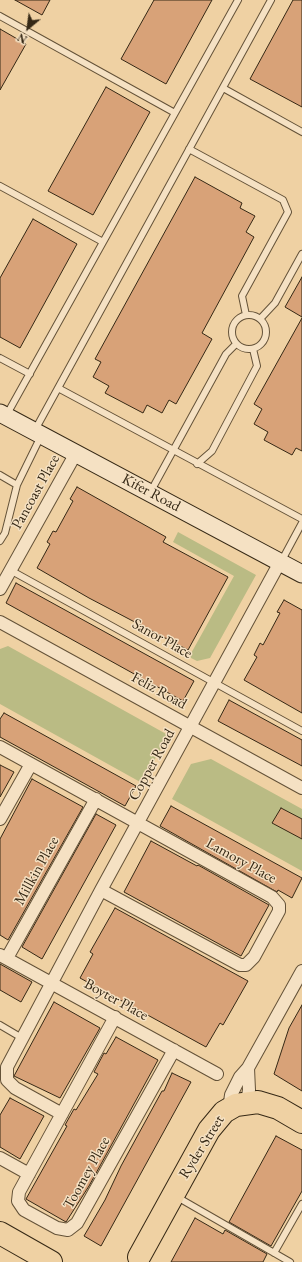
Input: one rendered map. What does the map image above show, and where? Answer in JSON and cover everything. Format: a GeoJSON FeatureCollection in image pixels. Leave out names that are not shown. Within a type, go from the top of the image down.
{"type":"FeatureCollection","features":[{"type":"Feature","properties":{"kind":"highway"},"geometry":{"type":"LineString","coordinates":[[238,1105],[258,1102],[270,1105],[302,1122]]}},
{"type":"Feature","properties":{"kind":"highway","name":"Ryder Street"},"geometry":{"type":"LineString","coordinates":[[136,1260],[214,1123],[238,1105]]}},
{"type":"Feature","properties":{"kind":"highway"},"geometry":{"type":"LineString","coordinates":[[0,1233],[51,1262]]}},
{"type":"Feature","properties":{"kind":"main road","name":"Kifer Road"},"geometry":{"type":"LineString","coordinates":[[3,414],[302,574]]}},
{"type":"Feature","properties":{"kind":"street","name":"Pancoast Place"},"geometry":{"type":"LineString","coordinates":[[0,589],[76,453]]}},
{"type":"Feature","properties":{"kind":"street","name":"Copper Road"},"geometry":{"type":"LineString","coordinates":[[62,1114],[15,1088],[7,1080],[7,1066],[51,982],[280,562]]}},
{"type":"Feature","properties":{"kind":"street","name":"Feliz Road"},"geometry":{"type":"LineString","coordinates":[[0,622],[302,788]]}},
{"type":"Feature","properties":{"kind":"street","name":"Lamory Place"},"geometry":{"type":"LineString","coordinates":[[0,747],[276,901],[279,905],[277,916],[254,957],[246,965],[235,964],[101,890]]}},
{"type":"Feature","properties":{"kind":"street"},"geometry":{"type":"LineString","coordinates":[[0,819],[31,764]]}},
{"type":"Feature","properties":{"kind":"street","name":"Millkin Place"},"geometry":{"type":"LineString","coordinates":[[4,956],[96,800]]}},
{"type":"Feature","properties":{"kind":"street","name":"Boyter Place"},"geometry":{"type":"LineString","coordinates":[[4,956],[217,1074]]}},
{"type":"Feature","properties":{"kind":"street"},"geometry":{"type":"LineString","coordinates":[[248,1068],[249,1090],[238,1105],[231,1095],[240,1077],[248,1068],[302,971]]}},
{"type":"Feature","properties":{"kind":"street","name":"Toomey Place"},"geometry":{"type":"LineString","coordinates":[[115,1017],[19,1192],[20,1205],[24,1210],[57,1228],[68,1230],[73,1227],[80,1218],[174,1050]]}},
{"type":"Feature","properties":{"kind":"street"},"geometry":{"type":"LineString","coordinates":[[0,1158],[29,1174]]}},
{"type":"Feature","properties":{"kind":"lane"},"geometry":{"type":"LineString","coordinates":[[3,414],[30,374],[238,0]]}},
{"type":"Feature","properties":{"kind":"lane"},"geometry":{"type":"LineString","coordinates":[[0,541],[5,533],[17,485],[58,388],[271,0]]}},
{"type":"Feature","properties":{"kind":"lane"},"geometry":{"type":"LineString","coordinates":[[0,16],[176,112]]}},
{"type":"Feature","properties":{"kind":"lane"},"geometry":{"type":"LineString","coordinates":[[223,88],[302,132]]}},
{"type":"Feature","properties":{"kind":"lane"},"geometry":{"type":"LineString","coordinates":[[189,149],[283,200],[288,212],[242,296],[246,315]]}},
{"type":"Feature","properties":{"kind":"lane"},"geometry":{"type":"LineString","coordinates":[[0,186],[103,242]]}},
{"type":"Feature","properties":{"kind":"lane"},"geometry":{"type":"LineString","coordinates":[[260,319],[275,303],[302,254]]}},
{"type":"Feature","properties":{"kind":"lane"},"geometry":{"type":"LineString","coordinates":[[246,315],[260,319],[266,333],[262,343],[253,349],[244,349],[236,344],[232,334],[233,324],[241,317],[246,315]]}},
{"type":"Feature","properties":{"kind":"lane"},"geometry":{"type":"LineString","coordinates":[[150,492],[226,354],[236,344]]}},
{"type":"Feature","properties":{"kind":"lane"},"geometry":{"type":"LineString","coordinates":[[197,464],[212,451],[257,366],[253,349]]}},
{"type":"Feature","properties":{"kind":"lane"},"geometry":{"type":"LineString","coordinates":[[0,358],[30,374]]}},
{"type":"Feature","properties":{"kind":"lane"},"geometry":{"type":"LineString","coordinates":[[58,388],[197,464],[302,519]]}},
{"type":"Feature","properties":{"kind":"lane"},"geometry":{"type":"LineString","coordinates":[[0,474],[17,485]]}},
{"type":"Feature","properties":{"kind":"lane"},"geometry":{"type":"LineString","coordinates":[[280,562],[302,523]]}},
{"type":"Feature","properties":{"kind":"lane","name":"Sanor Place"},"geometry":{"type":"LineString","coordinates":[[10,570],[302,731]]}},
{"type":"Feature","properties":{"kind":"lane"},"geometry":{"type":"LineString","coordinates":[[0,1026],[22,1038]]}},
{"type":"Feature","properties":{"kind":"lane"},"geometry":{"type":"LineString","coordinates":[[174,1195],[290,1262]]}},
{"type":"Feature","properties":{"kind":"lane"},"geometry":{"type":"LineString","coordinates":[[274,1253],[302,1204]]}},
{"type":"Feature","properties":{"kind":"green space"},"geometry":{"type":"Polygon","coordinates":[[[178,532],[256,575],[210,658],[197,661],[189,657],[234,576],[173,542],[178,532]]]}},
{"type":"Feature","properties":{"kind":"green space"},"geometry":{"type":"Polygon","coordinates":[[[8,646],[168,735],[142,783],[0,704],[0,649],[8,646]]]}},
{"type":"Feature","properties":{"kind":"green space"},"geometry":{"type":"Polygon","coordinates":[[[211,759],[302,809],[302,871],[172,799],[191,764],[211,759]]]}},
{"type":"Feature","properties":{"kind":"building"},"geometry":{"type":"Polygon","coordinates":[[[15,0],[50,0],[42,15],[15,0]]]}},
{"type":"Feature","properties":{"kind":"building"},"geometry":{"type":"Polygon","coordinates":[[[154,0],[212,0],[166,84],[121,59],[154,0]]]}},
{"type":"Feature","properties":{"kind":"building"},"geometry":{"type":"Polygon","coordinates":[[[293,0],[302,0],[302,107],[250,79],[293,0]]]}},
{"type":"Feature","properties":{"kind":"building"},"geometry":{"type":"Polygon","coordinates":[[[0,29],[26,44],[0,90],[0,29]]]}},
{"type":"Feature","properties":{"kind":"building"},"geometry":{"type":"Polygon","coordinates":[[[106,87],[150,112],[93,215],[48,191],[106,87]]]}},
{"type":"Feature","properties":{"kind":"building"},"geometry":{"type":"Polygon","coordinates":[[[195,177],[242,203],[240,208],[255,216],[246,232],[254,237],[202,333],[212,339],[176,404],[169,400],[162,413],[147,405],[143,413],[105,393],[109,386],[93,377],[101,362],[95,359],[195,177]]]}},
{"type":"Feature","properties":{"kind":"building"},"geometry":{"type":"Polygon","coordinates":[[[33,219],[77,244],[20,348],[0,337],[0,278],[33,219]]]}},
{"type":"Feature","properties":{"kind":"building"},"geometry":{"type":"Polygon","coordinates":[[[302,277],[302,317],[285,307],[302,277]]]}},
{"type":"Feature","properties":{"kind":"building"},"geometry":{"type":"Polygon","coordinates":[[[302,318],[302,451],[296,448],[292,455],[264,440],[268,432],[254,424],[262,409],[254,404],[302,318]]]}},
{"type":"Feature","properties":{"kind":"building"},"geometry":{"type":"Polygon","coordinates":[[[77,487],[166,537],[163,542],[228,577],[188,650],[89,598],[37,568],[50,544],[47,542],[53,531],[56,532],[73,501],[70,499],[77,487]]]}},
{"type":"Feature","properties":{"kind":"building"},"geometry":{"type":"Polygon","coordinates":[[[16,583],[194,681],[183,701],[6,603],[16,583]]]}},
{"type":"Feature","properties":{"kind":"building"},"geometry":{"type":"Polygon","coordinates":[[[284,600],[302,610],[302,713],[244,680],[257,657],[254,655],[260,643],[263,645],[280,613],[277,612],[284,600]]]}},
{"type":"Feature","properties":{"kind":"building"},"geometry":{"type":"Polygon","coordinates":[[[229,700],[302,740],[302,766],[218,721],[229,700]]]}},
{"type":"Feature","properties":{"kind":"building"},"geometry":{"type":"Polygon","coordinates":[[[4,713],[136,786],[125,806],[0,737],[0,719],[4,713]]]}},
{"type":"Feature","properties":{"kind":"building"},"geometry":{"type":"Polygon","coordinates":[[[0,765],[14,772],[0,797],[0,765]]]}},
{"type":"Feature","properties":{"kind":"building"},"geometry":{"type":"Polygon","coordinates":[[[32,779],[83,807],[8,940],[0,935],[0,839],[32,779]]]}},
{"type":"Feature","properties":{"kind":"building"},"geometry":{"type":"Polygon","coordinates":[[[171,806],[302,878],[292,898],[278,890],[277,892],[160,826],[171,806]]]}},
{"type":"Feature","properties":{"kind":"building"},"geometry":{"type":"Polygon","coordinates":[[[281,808],[302,819],[302,839],[272,823],[281,808]]]}},
{"type":"Feature","properties":{"kind":"building"},"geometry":{"type":"Polygon","coordinates":[[[96,814],[116,825],[42,959],[22,947],[96,814]]]}},
{"type":"Feature","properties":{"kind":"building"},"geometry":{"type":"Polygon","coordinates":[[[151,841],[197,866],[198,865],[269,905],[241,956],[124,892],[151,841]]]}},
{"type":"Feature","properties":{"kind":"building"},"geometry":{"type":"Polygon","coordinates":[[[115,908],[248,981],[223,1025],[220,1023],[206,1047],[80,978],[93,954],[90,952],[115,908]]]}},
{"type":"Feature","properties":{"kind":"building"},"geometry":{"type":"Polygon","coordinates":[[[0,964],[32,982],[21,1002],[0,990],[0,964]]]}},
{"type":"Feature","properties":{"kind":"building"},"geometry":{"type":"Polygon","coordinates":[[[54,1002],[100,1028],[60,1098],[14,1076],[54,1002]]]}},
{"type":"Feature","properties":{"kind":"building"},"geometry":{"type":"Polygon","coordinates":[[[302,1005],[302,1091],[274,1074],[289,1028],[302,1005]]]}},
{"type":"Feature","properties":{"kind":"building"},"geometry":{"type":"Polygon","coordinates":[[[116,1037],[158,1060],[89,1186],[66,1222],[26,1199],[67,1126],[65,1125],[74,1109],[76,1110],[98,1074],[94,1072],[104,1053],[106,1054],[116,1037]]]}},
{"type":"Feature","properties":{"kind":"building"},"geometry":{"type":"Polygon","coordinates":[[[172,1073],[191,1082],[101,1246],[84,1236],[105,1200],[121,1166],[162,1091],[164,1091],[172,1073]]]}},
{"type":"Feature","properties":{"kind":"building"},"geometry":{"type":"Polygon","coordinates":[[[10,1098],[44,1116],[20,1159],[0,1147],[0,1115],[10,1098]]]}},
{"type":"Feature","properties":{"kind":"building"},"geometry":{"type":"Polygon","coordinates":[[[276,1136],[302,1150],[302,1191],[271,1246],[229,1222],[276,1136]]]}},
{"type":"Feature","properties":{"kind":"building"},"geometry":{"type":"Polygon","coordinates":[[[195,1218],[223,1234],[225,1230],[267,1254],[263,1262],[171,1262],[195,1218]]]}}]}
